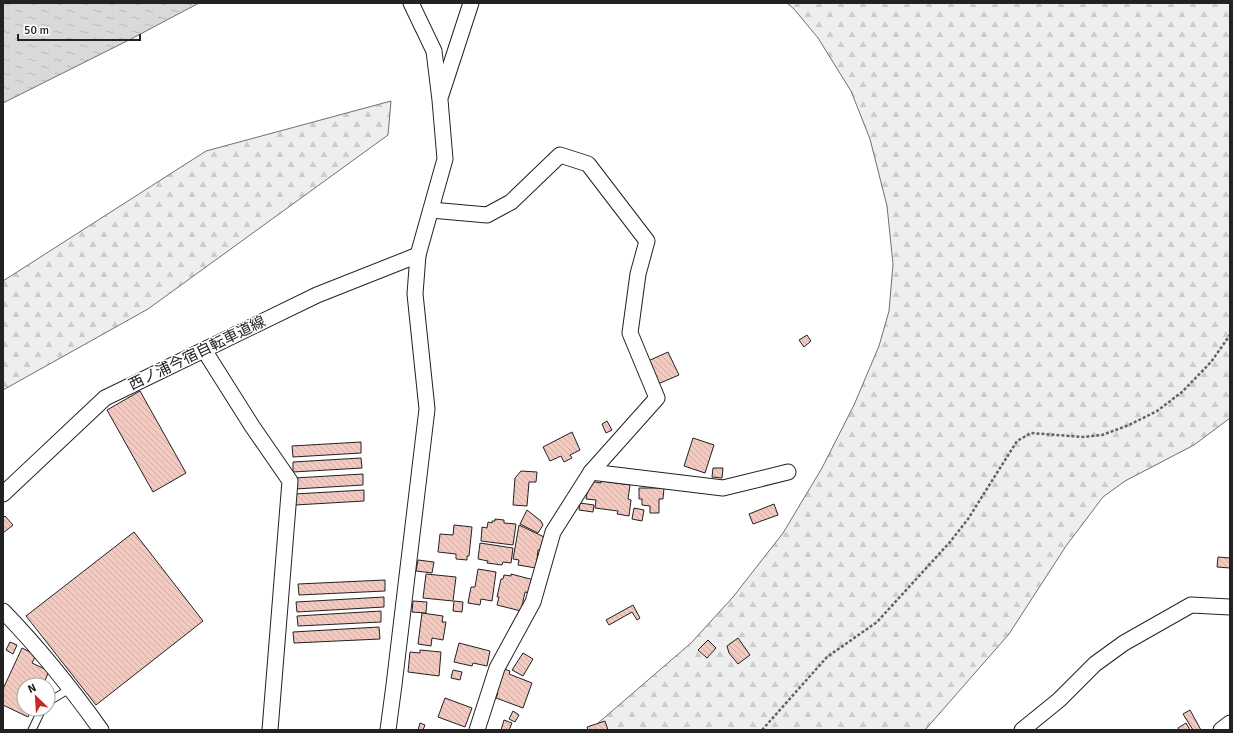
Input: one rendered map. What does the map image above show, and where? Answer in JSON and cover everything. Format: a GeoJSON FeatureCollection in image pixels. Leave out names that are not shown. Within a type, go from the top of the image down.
{"type":"FeatureCollection","features":[{"type":"Feature","properties":{"kind":"street"},"geometry":{"type":"LineString","coordinates":[[388,730],[427,409],[415,294],[418,254],[445,159],[434,52],[411,3]]}},
{"type":"Feature","properties":{"kind":"street"},"geometry":{"type":"LineString","coordinates":[[440,100],[471,3]]}},
{"type":"Feature","properties":{"kind":"street"},"geometry":{"type":"LineString","coordinates":[[431,210],[487,214],[511,202],[560,155],[588,164],[647,241],[638,274],[630,333],[657,398],[591,472],[553,532],[533,602],[497,668],[477,730]]}},
{"type":"Feature","properties":{"kind":"street","name":"西ノ浦今宿自転車道線"},"geometry":{"type":"LineString","coordinates":[[3,494],[105,398],[316,295],[418,254]]}},
{"type":"Feature","properties":{"kind":"street"},"geometry":{"type":"LineString","coordinates":[[204,350],[252,426],[290,481],[270,730]]}},
{"type":"Feature","properties":{"kind":"street"},"geometry":{"type":"LineString","coordinates":[[591,472],[723,488],[788,472]]}},
{"type":"Feature","properties":{"kind":"street"},"geometry":{"type":"LineString","coordinates":[[1022,730],[1059,700],[1095,664],[1124,642],[1191,606],[1230,607]]}},
{"type":"Feature","properties":{"kind":"street"},"geometry":{"type":"LineString","coordinates":[[3,611],[49,661],[71,688],[101,730]]}},
{"type":"Feature","properties":{"kind":"street"},"geometry":{"type":"LineString","coordinates":[[1221,730],[1230,723]]}},
{"type":"Feature","properties":{"kind":"lane"},"geometry":{"type":"LineString","coordinates":[[56,697],[71,688]]}},
{"type":"Feature","properties":{"kind":"lane"},"geometry":{"type":"LineString","coordinates":[[32,730],[38,717]]}},
{"type":"Feature","properties":{"kind":"path"},"geometry":{"type":"LineString","coordinates":[[762,730],[827,657],[877,622],[950,542],[968,519],[1017,442],[1031,433],[1083,437],[1102,435],[1129,425],[1157,411],[1182,392],[1211,362],[1230,335]]}},
{"type":"Feature","properties":{"kind":"green space"},"geometry":{"type":"Polygon","coordinates":[[[787,3],[1230,3],[1230,418],[1194,445],[1125,481],[1103,497],[1066,546],[1009,634],[925,730],[590,730],[691,643],[733,597],[783,533],[822,468],[854,405],[879,346],[889,311],[893,264],[887,206],[870,139],[851,91],[818,38],[794,9],[787,3]]]}},
{"type":"Feature","properties":{"kind":"green space"},"geometry":{"type":"Polygon","coordinates":[[[391,101],[388,135],[148,309],[3,390],[3,281],[206,151],[391,101]]]}},
{"type":"Feature","properties":{"kind":"water"},"geometry":{"type":"Polygon","coordinates":[[[3,3],[199,3],[3,103],[3,3]]]}},
{"type":"Feature","properties":{"kind":"building"},"geometry":{"type":"Polygon","coordinates":[[[807,335],[811,341],[804,347],[799,340],[807,335]]]}},
{"type":"Feature","properties":{"kind":"building"},"geometry":{"type":"Polygon","coordinates":[[[668,352],[679,375],[658,384],[648,361],[668,352]]]}},
{"type":"Feature","properties":{"kind":"building"},"geometry":{"type":"Polygon","coordinates":[[[140,391],[186,473],[153,492],[107,410],[140,391]]]}},
{"type":"Feature","properties":{"kind":"building"},"geometry":{"type":"Polygon","coordinates":[[[607,421],[612,430],[606,433],[602,424],[607,421]]]}},
{"type":"Feature","properties":{"kind":"building"},"geometry":{"type":"Polygon","coordinates":[[[572,432],[580,450],[570,455],[572,458],[564,462],[561,456],[550,461],[543,447],[572,432]]]}},
{"type":"Feature","properties":{"kind":"building"},"geometry":{"type":"Polygon","coordinates":[[[693,438],[714,445],[705,473],[684,466],[693,438]]]}},
{"type":"Feature","properties":{"kind":"building"},"geometry":{"type":"Polygon","coordinates":[[[361,442],[361,453],[293,457],[292,446],[361,442]]]}},
{"type":"Feature","properties":{"kind":"building"},"geometry":{"type":"Polygon","coordinates":[[[361,458],[362,468],[293,472],[293,462],[361,458]]]}},
{"type":"Feature","properties":{"kind":"building"},"geometry":{"type":"Polygon","coordinates":[[[713,468],[723,468],[722,478],[712,477],[713,468]]]}},
{"type":"Feature","properties":{"kind":"building"},"geometry":{"type":"Polygon","coordinates":[[[521,471],[537,472],[536,482],[529,482],[527,506],[513,505],[515,478],[521,471]]]}},
{"type":"Feature","properties":{"kind":"building"},"geometry":{"type":"Polygon","coordinates":[[[363,474],[363,485],[295,489],[294,478],[363,474]]]}},
{"type":"Feature","properties":{"kind":"building"},"geometry":{"type":"Polygon","coordinates":[[[589,481],[630,485],[628,499],[631,500],[629,516],[617,514],[618,511],[595,508],[596,500],[586,499],[589,481]]]}},
{"type":"Feature","properties":{"kind":"building"},"geometry":{"type":"Polygon","coordinates":[[[639,488],[664,488],[663,499],[659,499],[659,513],[650,513],[650,506],[642,505],[642,499],[639,499],[639,488]]]}},
{"type":"Feature","properties":{"kind":"building"},"geometry":{"type":"Polygon","coordinates":[[[364,490],[364,501],[295,505],[295,494],[364,490]]]}},
{"type":"Feature","properties":{"kind":"building"},"geometry":{"type":"Polygon","coordinates":[[[580,503],[594,505],[593,512],[579,510],[580,503]]]}},
{"type":"Feature","properties":{"kind":"building"},"geometry":{"type":"Polygon","coordinates":[[[774,504],[778,515],[753,524],[749,514],[774,504]]]}},
{"type":"Feature","properties":{"kind":"building"},"geometry":{"type":"Polygon","coordinates":[[[634,508],[644,510],[642,521],[632,519],[634,508]]]}},
{"type":"Feature","properties":{"kind":"building"},"geometry":{"type":"Polygon","coordinates":[[[527,510],[541,521],[543,525],[538,533],[520,524],[527,510]]]}},
{"type":"Feature","properties":{"kind":"building"},"geometry":{"type":"Polygon","coordinates":[[[5,516],[13,525],[3,533],[3,518],[5,516]]]}},
{"type":"Feature","properties":{"kind":"building"},"geometry":{"type":"Polygon","coordinates":[[[495,519],[504,520],[504,523],[516,524],[513,545],[481,541],[482,527],[487,528],[488,522],[492,523],[495,519]]]}},
{"type":"Feature","properties":{"kind":"building"},"geometry":{"type":"Polygon","coordinates":[[[454,525],[472,527],[469,556],[467,556],[467,560],[456,559],[456,554],[438,552],[440,534],[453,535],[454,525]]]}},
{"type":"Feature","properties":{"kind":"building"},"geometry":{"type":"Polygon","coordinates":[[[519,525],[544,537],[542,550],[538,550],[536,568],[518,565],[519,560],[513,559],[519,525]]]}},
{"type":"Feature","properties":{"kind":"building"},"geometry":{"type":"Polygon","coordinates":[[[134,532],[203,621],[96,705],[26,616],[134,532]]]}},
{"type":"Feature","properties":{"kind":"building"},"geometry":{"type":"Polygon","coordinates":[[[480,543],[513,548],[511,563],[503,562],[502,565],[487,563],[488,561],[478,559],[480,543]]]}},
{"type":"Feature","properties":{"kind":"building"},"geometry":{"type":"Polygon","coordinates":[[[1218,557],[1230,558],[1230,568],[1217,567],[1218,557]]]}},
{"type":"Feature","properties":{"kind":"building"},"geometry":{"type":"Polygon","coordinates":[[[418,560],[434,562],[432,573],[416,571],[418,560]]]}},
{"type":"Feature","properties":{"kind":"building"},"geometry":{"type":"Polygon","coordinates":[[[478,569],[496,572],[492,601],[481,599],[480,605],[468,603],[471,587],[475,587],[478,569]]]}},
{"type":"Feature","properties":{"kind":"building"},"geometry":{"type":"Polygon","coordinates":[[[426,574],[456,577],[453,601],[423,598],[426,574]]]}},
{"type":"Feature","properties":{"kind":"building"},"geometry":{"type":"Polygon","coordinates":[[[511,574],[534,580],[530,593],[525,592],[521,611],[497,605],[499,597],[497,597],[501,579],[503,579],[504,575],[511,576],[511,574]]]}},
{"type":"Feature","properties":{"kind":"building"},"geometry":{"type":"Polygon","coordinates":[[[385,580],[385,591],[299,595],[298,584],[385,580]]]}},
{"type":"Feature","properties":{"kind":"building"},"geometry":{"type":"Polygon","coordinates":[[[384,597],[384,607],[297,612],[296,602],[384,597]]]}},
{"type":"Feature","properties":{"kind":"building"},"geometry":{"type":"Polygon","coordinates":[[[413,601],[427,602],[426,613],[412,612],[413,601]]]}},
{"type":"Feature","properties":{"kind":"building"},"geometry":{"type":"Polygon","coordinates":[[[454,601],[463,602],[462,612],[453,611],[454,601]]]}},
{"type":"Feature","properties":{"kind":"building"},"geometry":{"type":"Polygon","coordinates":[[[633,605],[640,618],[637,620],[632,612],[609,625],[606,620],[633,605]]]}},
{"type":"Feature","properties":{"kind":"building"},"geometry":{"type":"Polygon","coordinates":[[[381,611],[381,622],[298,626],[297,616],[381,611]]]}},
{"type":"Feature","properties":{"kind":"building"},"geometry":{"type":"Polygon","coordinates":[[[422,613],[443,616],[442,622],[446,622],[443,640],[432,638],[431,646],[418,644],[422,613]]]}},
{"type":"Feature","properties":{"kind":"building"},"geometry":{"type":"Polygon","coordinates":[[[379,627],[380,639],[294,643],[293,632],[379,627]]]}},
{"type":"Feature","properties":{"kind":"building"},"geometry":{"type":"Polygon","coordinates":[[[738,638],[750,655],[738,664],[729,653],[727,646],[738,638]]]}},
{"type":"Feature","properties":{"kind":"building"},"geometry":{"type":"Polygon","coordinates":[[[708,640],[716,648],[707,658],[698,650],[708,640]]]}},
{"type":"Feature","properties":{"kind":"building"},"geometry":{"type":"Polygon","coordinates":[[[10,642],[17,645],[13,654],[6,650],[10,642]]]}},
{"type":"Feature","properties":{"kind":"building"},"geometry":{"type":"Polygon","coordinates":[[[459,643],[490,651],[487,666],[473,663],[472,666],[454,662],[459,643]]]}},
{"type":"Feature","properties":{"kind":"building"},"geometry":{"type":"Polygon","coordinates":[[[22,648],[36,655],[32,663],[49,671],[46,677],[16,677],[16,711],[3,705],[3,689],[22,648]]]}},
{"type":"Feature","properties":{"kind":"building"},"geometry":{"type":"Polygon","coordinates":[[[420,650],[441,652],[439,676],[408,672],[410,652],[420,653],[420,650]]]}},
{"type":"Feature","properties":{"kind":"building"},"geometry":{"type":"Polygon","coordinates":[[[523,653],[533,659],[523,676],[512,670],[523,653]]]}},
{"type":"Feature","properties":{"kind":"building"},"geometry":{"type":"Polygon","coordinates":[[[501,668],[510,671],[509,674],[532,683],[523,708],[496,698],[498,693],[492,691],[501,668]]]}},
{"type":"Feature","properties":{"kind":"building"},"geometry":{"type":"Polygon","coordinates":[[[453,670],[462,672],[460,680],[451,678],[453,670]]]}},
{"type":"Feature","properties":{"kind":"building"},"geometry":{"type":"Polygon","coordinates":[[[445,698],[472,708],[465,727],[438,717],[445,698]]]}},
{"type":"Feature","properties":{"kind":"building"},"geometry":{"type":"Polygon","coordinates":[[[1190,710],[1201,730],[1193,730],[1183,714],[1190,710]]]}},
{"type":"Feature","properties":{"kind":"building"},"geometry":{"type":"Polygon","coordinates":[[[513,711],[519,715],[515,722],[509,719],[513,711]]]}},
{"type":"Feature","properties":{"kind":"building"},"geometry":{"type":"Polygon","coordinates":[[[504,720],[512,723],[509,730],[501,730],[504,720]]]}},
{"type":"Feature","properties":{"kind":"building"},"geometry":{"type":"Polygon","coordinates":[[[605,721],[608,730],[588,730],[587,727],[605,721]]]}},
{"type":"Feature","properties":{"kind":"building"},"geometry":{"type":"Polygon","coordinates":[[[420,723],[425,725],[423,730],[418,730],[420,723]]]}},
{"type":"Feature","properties":{"kind":"building"},"geometry":{"type":"Polygon","coordinates":[[[1186,723],[1190,730],[1179,730],[1178,728],[1186,723]]]}}]}
